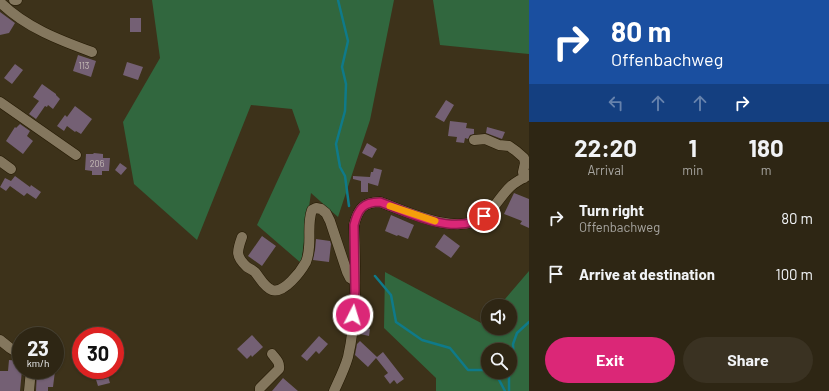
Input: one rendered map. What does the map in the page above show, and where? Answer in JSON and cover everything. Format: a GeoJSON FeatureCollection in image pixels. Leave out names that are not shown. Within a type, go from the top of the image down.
{"type":"FeatureCollection","features":[{"type":"Feature","properties":{"kind":"street"},"geometry":{"type":"LineString","coordinates":[[0,2],[13,14],[39,30],[92,52]]}},
{"type":"Feature","properties":{"kind":"street"},"geometry":{"type":"LineString","coordinates":[[0,102],[76,155]]}},
{"type":"Feature","properties":{"kind":"street"},"geometry":{"type":"LineString","coordinates":[[334,391],[349,352],[352,332],[355,291],[354,225],[356,215],[368,204],[380,202],[430,220],[450,225],[474,222],[484,216],[497,204],[511,187],[526,176],[523,172],[525,163],[524,158],[509,146],[499,145],[485,139],[474,140]]}},
{"type":"Feature","properties":{"kind":"street"},"geometry":{"type":"LineString","coordinates":[[0,162],[11,169]]}},
{"type":"Feature","properties":{"kind":"street"},"geometry":{"type":"LineString","coordinates":[[242,237],[237,250],[242,262],[268,287],[273,290],[279,290],[292,280],[306,262],[310,236],[310,215],[312,210],[316,208],[321,209],[326,213],[330,221],[347,272],[350,278],[355,281]]}},
{"type":"Feature","properties":{"kind":"street"},"geometry":{"type":"LineString","coordinates":[[0,340],[12,349]]}},
{"type":"Feature","properties":{"kind":"street"},"geometry":{"type":"LineString","coordinates":[[260,391],[260,388],[278,369],[279,366],[278,361],[272,354]]}},
{"type":"Feature","properties":{"kind":"street"},"geometry":{"type":"LineString","coordinates":[[29,391],[30,379]]}},
{"type":"Feature","properties":{"kind":"green space"},"geometry":{"type":"Polygon","coordinates":[[[152,0],[394,0],[370,120],[338,217],[311,193],[301,263],[257,225],[300,132],[292,109],[251,105],[197,240],[134,184],[123,122],[160,58],[152,0]]]}},
{"type":"Feature","properties":{"kind":"green space"},"geometry":{"type":"Polygon","coordinates":[[[433,0],[529,0],[529,54],[440,45],[433,0]]]}},
{"type":"Feature","properties":{"kind":"green space"},"geometry":{"type":"Polygon","coordinates":[[[529,271],[529,391],[436,391],[436,378],[384,328],[385,272],[481,323],[481,335],[517,335],[517,299],[505,299],[529,271]]]}},
{"type":"Feature","properties":{"kind":"building"},"geometry":{"type":"Polygon","coordinates":[[[0,12],[15,23],[9,33],[0,35],[0,12]]]}},
{"type":"Feature","properties":{"kind":"building"},"geometry":{"type":"Polygon","coordinates":[[[130,18],[141,18],[141,32],[130,32],[130,18]]]}},
{"type":"Feature","properties":{"kind":"building"},"geometry":{"type":"Polygon","coordinates":[[[78,55],[96,61],[91,77],[73,71],[78,55]]]}},
{"type":"Feature","properties":{"kind":"building"},"geometry":{"type":"Polygon","coordinates":[[[127,62],[143,67],[138,80],[123,75],[127,62]]]}},
{"type":"Feature","properties":{"kind":"building"},"geometry":{"type":"Polygon","coordinates":[[[15,64],[23,70],[12,84],[4,78],[15,64]]]}},
{"type":"Feature","properties":{"kind":"building"},"geometry":{"type":"Polygon","coordinates":[[[42,84],[56,94],[60,99],[53,109],[48,105],[47,107],[45,106],[36,119],[29,114],[39,101],[33,97],[42,84]]]}},
{"type":"Feature","properties":{"kind":"building"},"geometry":{"type":"Polygon","coordinates":[[[446,100],[454,105],[444,122],[435,117],[446,100]]]}},
{"type":"Feature","properties":{"kind":"building"},"geometry":{"type":"Polygon","coordinates":[[[75,106],[92,119],[81,134],[76,131],[75,132],[67,126],[64,131],[57,126],[65,115],[67,117],[75,106]]]}},
{"type":"Feature","properties":{"kind":"building"},"geometry":{"type":"Polygon","coordinates":[[[450,121],[467,123],[466,128],[474,129],[474,134],[470,135],[468,139],[465,138],[464,143],[456,142],[457,137],[448,136],[450,121]]]}},
{"type":"Feature","properties":{"kind":"building"},"geometry":{"type":"Polygon","coordinates":[[[20,124],[30,131],[27,136],[33,141],[23,154],[6,141],[15,127],[16,128],[20,124]]]}},
{"type":"Feature","properties":{"kind":"building"},"geometry":{"type":"Polygon","coordinates":[[[487,127],[505,132],[502,139],[486,133],[487,127]]]}},
{"type":"Feature","properties":{"kind":"building"},"geometry":{"type":"Polygon","coordinates":[[[367,143],[377,149],[372,158],[362,153],[367,143]]]}},
{"type":"Feature","properties":{"kind":"building"},"geometry":{"type":"Polygon","coordinates":[[[86,154],[103,154],[103,158],[110,158],[109,171],[102,171],[102,175],[92,175],[92,171],[85,170],[86,154]]]}},
{"type":"Feature","properties":{"kind":"building"},"geometry":{"type":"Polygon","coordinates":[[[120,163],[127,168],[121,175],[115,170],[120,163]]]}},
{"type":"Feature","properties":{"kind":"building"},"geometry":{"type":"Polygon","coordinates":[[[374,168],[382,170],[378,186],[368,183],[368,192],[361,192],[361,181],[353,179],[353,176],[370,177],[374,168]]]}},
{"type":"Feature","properties":{"kind":"building"},"geometry":{"type":"Polygon","coordinates":[[[15,176],[30,187],[31,185],[41,192],[36,199],[27,193],[24,196],[10,186],[6,191],[0,187],[5,178],[11,181],[15,176]]]}},
{"type":"Feature","properties":{"kind":"building"},"geometry":{"type":"Polygon","coordinates":[[[514,193],[529,199],[529,228],[520,224],[522,221],[504,214],[514,193]]]}},
{"type":"Feature","properties":{"kind":"building"},"geometry":{"type":"Polygon","coordinates":[[[391,215],[414,225],[408,239],[385,231],[391,215]]]}},
{"type":"Feature","properties":{"kind":"building"},"geometry":{"type":"Polygon","coordinates":[[[444,234],[460,246],[451,258],[435,247],[444,234]]]}},
{"type":"Feature","properties":{"kind":"building"},"geometry":{"type":"Polygon","coordinates":[[[262,236],[276,246],[262,266],[248,256],[262,236]]]}},
{"type":"Feature","properties":{"kind":"building"},"geometry":{"type":"Polygon","coordinates":[[[316,239],[330,241],[329,262],[313,260],[316,239]]]}},
{"type":"Feature","properties":{"kind":"building"},"geometry":{"type":"Polygon","coordinates":[[[362,327],[370,329],[369,336],[360,334],[362,327]]]}},
{"type":"Feature","properties":{"kind":"building"},"geometry":{"type":"Polygon","coordinates":[[[252,335],[263,347],[252,357],[251,355],[247,359],[237,349],[252,335]]]}},
{"type":"Feature","properties":{"kind":"building"},"geometry":{"type":"Polygon","coordinates":[[[319,336],[328,344],[319,354],[316,351],[307,361],[301,356],[319,336]]]}},
{"type":"Feature","properties":{"kind":"building"},"geometry":{"type":"Polygon","coordinates":[[[360,341],[377,357],[383,352],[404,379],[397,384],[394,380],[390,384],[384,376],[388,373],[376,358],[368,367],[355,355],[357,344],[360,341]]]}},
{"type":"Feature","properties":{"kind":"building"},"geometry":{"type":"Polygon","coordinates":[[[9,360],[12,360],[12,379],[21,379],[20,391],[0,391],[0,371],[8,371],[9,360]]]}},
{"type":"Feature","properties":{"kind":"building"},"geometry":{"type":"Polygon","coordinates":[[[283,378],[298,391],[272,391],[283,378]]]}},
{"type":"Feature","properties":{"kind":"building"},"geometry":{"type":"Polygon","coordinates":[[[37,379],[54,379],[53,387],[48,387],[48,391],[36,391],[37,379]]]}},
{"type":"Feature","properties":{"kind":"building"},"geometry":{"type":"Polygon","coordinates":[[[96,379],[109,379],[110,383],[98,386],[96,379]]]}},
{"type":"Feature","properties":{"kind":"waterway"},"geometry":{"type":"LineString","coordinates":[[338,0],[348,41],[342,67],[346,84],[345,111],[336,144],[340,167],[345,176],[349,206]]}},
{"type":"Feature","properties":{"kind":"waterway"},"geometry":{"type":"LineString","coordinates":[[375,276],[391,295],[396,322],[422,340],[450,348],[468,370],[483,370],[497,376],[505,391]]}},
{"type":"Feature","properties":{"kind":"waterway"},"geometry":{"type":"LineString","coordinates":[[513,343],[517,333],[529,322]]}},
{"type":"Feature","properties":{"kind":"waterway"},"geometry":{"type":"LineString","coordinates":[[509,379],[509,391]]}},
{"type":"Feature","properties":{"kind":"slow traffic"},"geometry":{"type":"LineString","coordinates":[[390,206],[435,221]]}},
{"type":"Feature","properties":{"kind":"route"},"geometry":{"type":"LineString","coordinates":[[353,315],[355,291],[354,225],[356,215],[359,210],[368,204],[380,202],[430,220],[450,225],[474,222],[484,216]]}}]}
